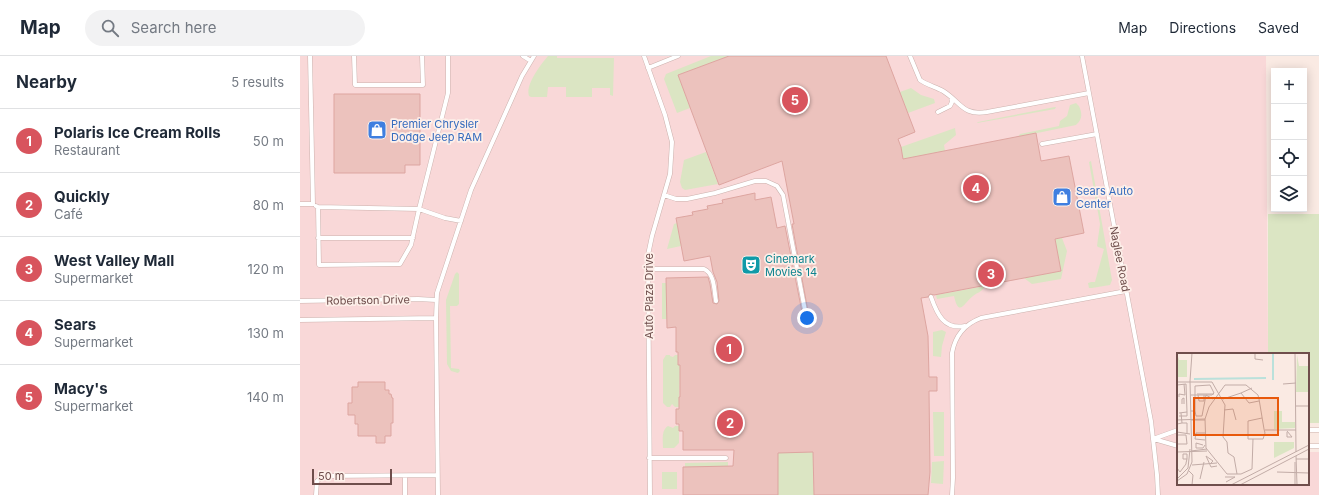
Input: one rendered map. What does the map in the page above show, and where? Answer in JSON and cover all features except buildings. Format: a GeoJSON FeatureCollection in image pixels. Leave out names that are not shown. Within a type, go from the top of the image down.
{"type":"FeatureCollection","features":[{"type":"Feature","properties":{"kind":"lane"},"geometry":{"type":"LineString","coordinates":[[310,56],[313,204]]}},
{"type":"Feature","properties":{"kind":"lane"},"geometry":{"type":"LineString","coordinates":[[354,56],[355,85],[423,85],[422,56]]}},
{"type":"Feature","properties":{"kind":"lane"},"geometry":{"type":"LineString","coordinates":[[318,207],[318,265],[400,264],[411,245],[413,238],[448,93],[448,56]]}},
{"type":"Feature","properties":{"kind":"lane"},"geometry":{"type":"LineString","coordinates":[[524,56],[531,61]]}},
{"type":"Feature","properties":{"kind":"lane"},"geometry":{"type":"LineString","coordinates":[[438,495],[437,293],[475,180],[522,76],[534,56]]}},
{"type":"Feature","properties":{"kind":"lane","name":"Auto Plaza Drive"},"geometry":{"type":"LineString","coordinates":[[644,56],[665,115],[672,142],[671,168],[648,250],[650,495]]}},
{"type":"Feature","properties":{"kind":"lane"},"geometry":{"type":"LineString","coordinates":[[648,68],[678,56]]}},
{"type":"Feature","properties":{"kind":"lane"},"geometry":{"type":"LineString","coordinates":[[910,56],[920,80],[951,97],[964,109],[970,112],[981,113],[1089,93]]}},
{"type":"Feature","properties":{"kind":"lane","name":"Naglee Road"},"geometry":{"type":"LineString","coordinates":[[1082,56],[1153,439],[1158,495]]}},
{"type":"Feature","properties":{"kind":"lane"},"geometry":{"type":"LineString","coordinates":[[938,112],[950,106],[952,102],[951,97]]}},
{"type":"Feature","properties":{"kind":"lane"},"geometry":{"type":"LineString","coordinates":[[1042,144],[1097,134]]}},
{"type":"Feature","properties":{"kind":"lane"},"geometry":{"type":"LineString","coordinates":[[664,195],[676,199],[687,199],[716,193],[755,181],[766,181],[777,186],[783,195],[806,320]]}},
{"type":"Feature","properties":{"kind":"lane"},"geometry":{"type":"LineString","coordinates":[[300,204],[313,204],[318,207],[419,209],[445,218],[460,221]]}},
{"type":"Feature","properties":{"kind":"lane"},"geometry":{"type":"LineString","coordinates":[[318,238],[413,238]]}},
{"type":"Feature","properties":{"kind":"lane"},"geometry":{"type":"LineString","coordinates":[[648,270],[707,270],[712,277],[716,301]]}},
{"type":"Feature","properties":{"kind":"lane"},"geometry":{"type":"LineString","coordinates":[[952,495],[952,353],[956,339],[966,326],[972,321],[981,318],[1126,291]]}},
{"type":"Feature","properties":{"kind":"lane"},"geometry":{"type":"LineString","coordinates":[[931,297],[936,311],[942,320],[958,327],[966,326]]}},
{"type":"Feature","properties":{"kind":"lane","name":"Robertson Drive"},"geometry":{"type":"LineString","coordinates":[[300,301],[436,300]]}},
{"type":"Feature","properties":{"kind":"lane","name":"Robertson Drive"},"geometry":{"type":"LineString","coordinates":[[300,320],[436,318]]}},
{"type":"Feature","properties":{"kind":"lane"},"geometry":{"type":"LineString","coordinates":[[1153,439],[1177,430]]}},
{"type":"Feature","properties":{"kind":"lane"},"geometry":{"type":"LineString","coordinates":[[1153,439],[1177,446]]}},
{"type":"Feature","properties":{"kind":"lane"},"geometry":{"type":"LineString","coordinates":[[650,458],[726,458]]}},
{"type":"Feature","properties":{"kind":"lane"},"geometry":{"type":"LineString","coordinates":[[316,495],[317,481],[326,476],[437,475]]}},
{"type":"Feature","properties":{"kind":"lane"},"geometry":{"type":"LineString","coordinates":[[405,476],[405,495]]}},
{"type":"Feature","properties":{"kind":"shaded area"},"geometry":{"type":"Polygon","coordinates":[[[300,56],[1266,56],[1268,353],[1177,353],[1177,485],[1309,485],[1309,452],[1319,452],[1319,495],[300,495],[300,56]]]}},
{"type":"Feature","properties":{"kind":"green space"},"geometry":{"type":"Polygon","coordinates":[[[548,56],[557,56],[557,58],[614,58],[613,96],[610,95],[610,88],[592,88],[592,97],[566,97],[566,87],[548,87],[547,97],[529,96],[528,91],[531,81],[548,56]]]}},
{"type":"Feature","properties":{"kind":"green space"},"geometry":{"type":"Polygon","coordinates":[[[711,56],[729,56],[678,75],[690,108],[677,113],[664,79],[666,74],[711,56]]]}},
{"type":"Feature","properties":{"kind":"green space"},"geometry":{"type":"Polygon","coordinates":[[[911,88],[921,95],[934,99],[935,103],[908,113],[900,92],[911,88]]]}},
{"type":"Feature","properties":{"kind":"green space"},"geometry":{"type":"Polygon","coordinates":[[[1076,103],[1081,111],[1081,116],[1076,125],[1018,137],[1020,134],[1059,126],[1060,121],[1067,116],[1070,105],[1076,103]]]}},
{"type":"Feature","properties":{"kind":"green space"},"geometry":{"type":"Polygon","coordinates":[[[1056,107],[1055,109],[977,123],[978,122],[1056,107]]]}},
{"type":"Feature","properties":{"kind":"green space"},"geometry":{"type":"Polygon","coordinates":[[[955,128],[956,135],[944,145],[945,151],[903,159],[901,147],[955,128]]]}},
{"type":"Feature","properties":{"kind":"green space"},"geometry":{"type":"Polygon","coordinates":[[[706,152],[718,184],[685,190],[682,188],[680,182],[684,160],[706,152]]]}},
{"type":"Feature","properties":{"kind":"green space"},"geometry":{"type":"Polygon","coordinates":[[[1091,161],[1112,280],[1110,285],[1089,288],[1088,283],[1095,282],[1104,249],[1097,246],[1100,224],[1089,162],[1091,161]]]}},
{"type":"Feature","properties":{"kind":"green space"},"geometry":{"type":"Polygon","coordinates":[[[1268,214],[1319,214],[1319,423],[1309,423],[1309,353],[1268,353],[1268,214]]]}},
{"type":"Feature","properties":{"kind":"green space"},"geometry":{"type":"Polygon","coordinates":[[[677,223],[681,246],[667,249],[674,224],[677,223]]]}},
{"type":"Feature","properties":{"kind":"green space"},"geometry":{"type":"Polygon","coordinates":[[[1062,238],[1067,251],[1061,279],[1032,284],[1024,278],[1061,271],[1055,239],[1062,238]]]}},
{"type":"Feature","properties":{"kind":"green space"},"geometry":{"type":"Polygon","coordinates":[[[457,272],[459,274],[459,304],[457,306],[450,306],[451,368],[459,369],[460,371],[458,373],[451,371],[447,364],[446,300],[457,272]]]}},
{"type":"Feature","properties":{"kind":"green space"},"geometry":{"type":"Polygon","coordinates":[[[662,283],[667,283],[667,319],[662,319],[662,283]]]}},
{"type":"Feature","properties":{"kind":"green space"},"geometry":{"type":"Polygon","coordinates":[[[985,286],[960,308],[956,303],[954,296],[937,299],[936,295],[985,286]]]}},
{"type":"Feature","properties":{"kind":"green space"},"geometry":{"type":"Polygon","coordinates":[[[942,330],[946,332],[941,357],[933,356],[933,332],[942,330]]]}},
{"type":"Feature","properties":{"kind":"green space"},"geometry":{"type":"Polygon","coordinates":[[[666,355],[673,357],[678,355],[678,365],[680,365],[679,407],[675,407],[672,404],[670,407],[667,407],[663,403],[663,360],[666,355]]]}},
{"type":"Feature","properties":{"kind":"green space"},"geometry":{"type":"Polygon","coordinates":[[[933,412],[944,412],[944,456],[934,456],[933,412]]]}},
{"type":"Feature","properties":{"kind":"green space"},"geometry":{"type":"Polygon","coordinates":[[[668,426],[673,428],[675,426],[679,426],[679,443],[674,448],[663,448],[663,433],[668,426]]]}},
{"type":"Feature","properties":{"kind":"green space"},"geometry":{"type":"Polygon","coordinates":[[[778,452],[813,452],[814,495],[778,495],[778,452]]]}},
{"type":"Feature","properties":{"kind":"green space"},"geometry":{"type":"Polygon","coordinates":[[[944,461],[943,484],[931,483],[932,462],[944,461]]]}},
{"type":"Feature","properties":{"kind":"green space"},"geometry":{"type":"Polygon","coordinates":[[[728,462],[728,466],[685,467],[685,463],[728,462]]]}},
{"type":"Feature","properties":{"kind":"green space"},"geometry":{"type":"Polygon","coordinates":[[[662,472],[677,472],[677,489],[662,489],[662,472]]]}},
{"type":"Feature","properties":{"kind":"place","name":"Macy's"},"geometry":{"type":"Point","coordinates":[795,100]}},
{"type":"Feature","properties":{"kind":"place","name":"Premier Chrysler Dodge Jeep RAM"},"geometry":{"type":"Point","coordinates":[377,130]}},
{"type":"Feature","properties":{"kind":"place","name":"Sears"},"geometry":{"type":"Point","coordinates":[976,188]}},
{"type":"Feature","properties":{"kind":"place","name":"Sears Auto Center"},"geometry":{"type":"Point","coordinates":[1062,197]}},
{"type":"Feature","properties":{"kind":"place","name":"Cinemark Movies 14"},"geometry":{"type":"Point","coordinates":[751,265]}},
{"type":"Feature","properties":{"kind":"place","name":"West Valley Mall"},"geometry":{"type":"Point","coordinates":[991,274]}},
{"type":"Feature","properties":{"kind":"place","name":"Polaris Ice Cream Rolls"},"geometry":{"type":"Point","coordinates":[729,349]}},
{"type":"Feature","properties":{"kind":"place","name":"Quickly"},"geometry":{"type":"Point","coordinates":[730,423]}}]}
